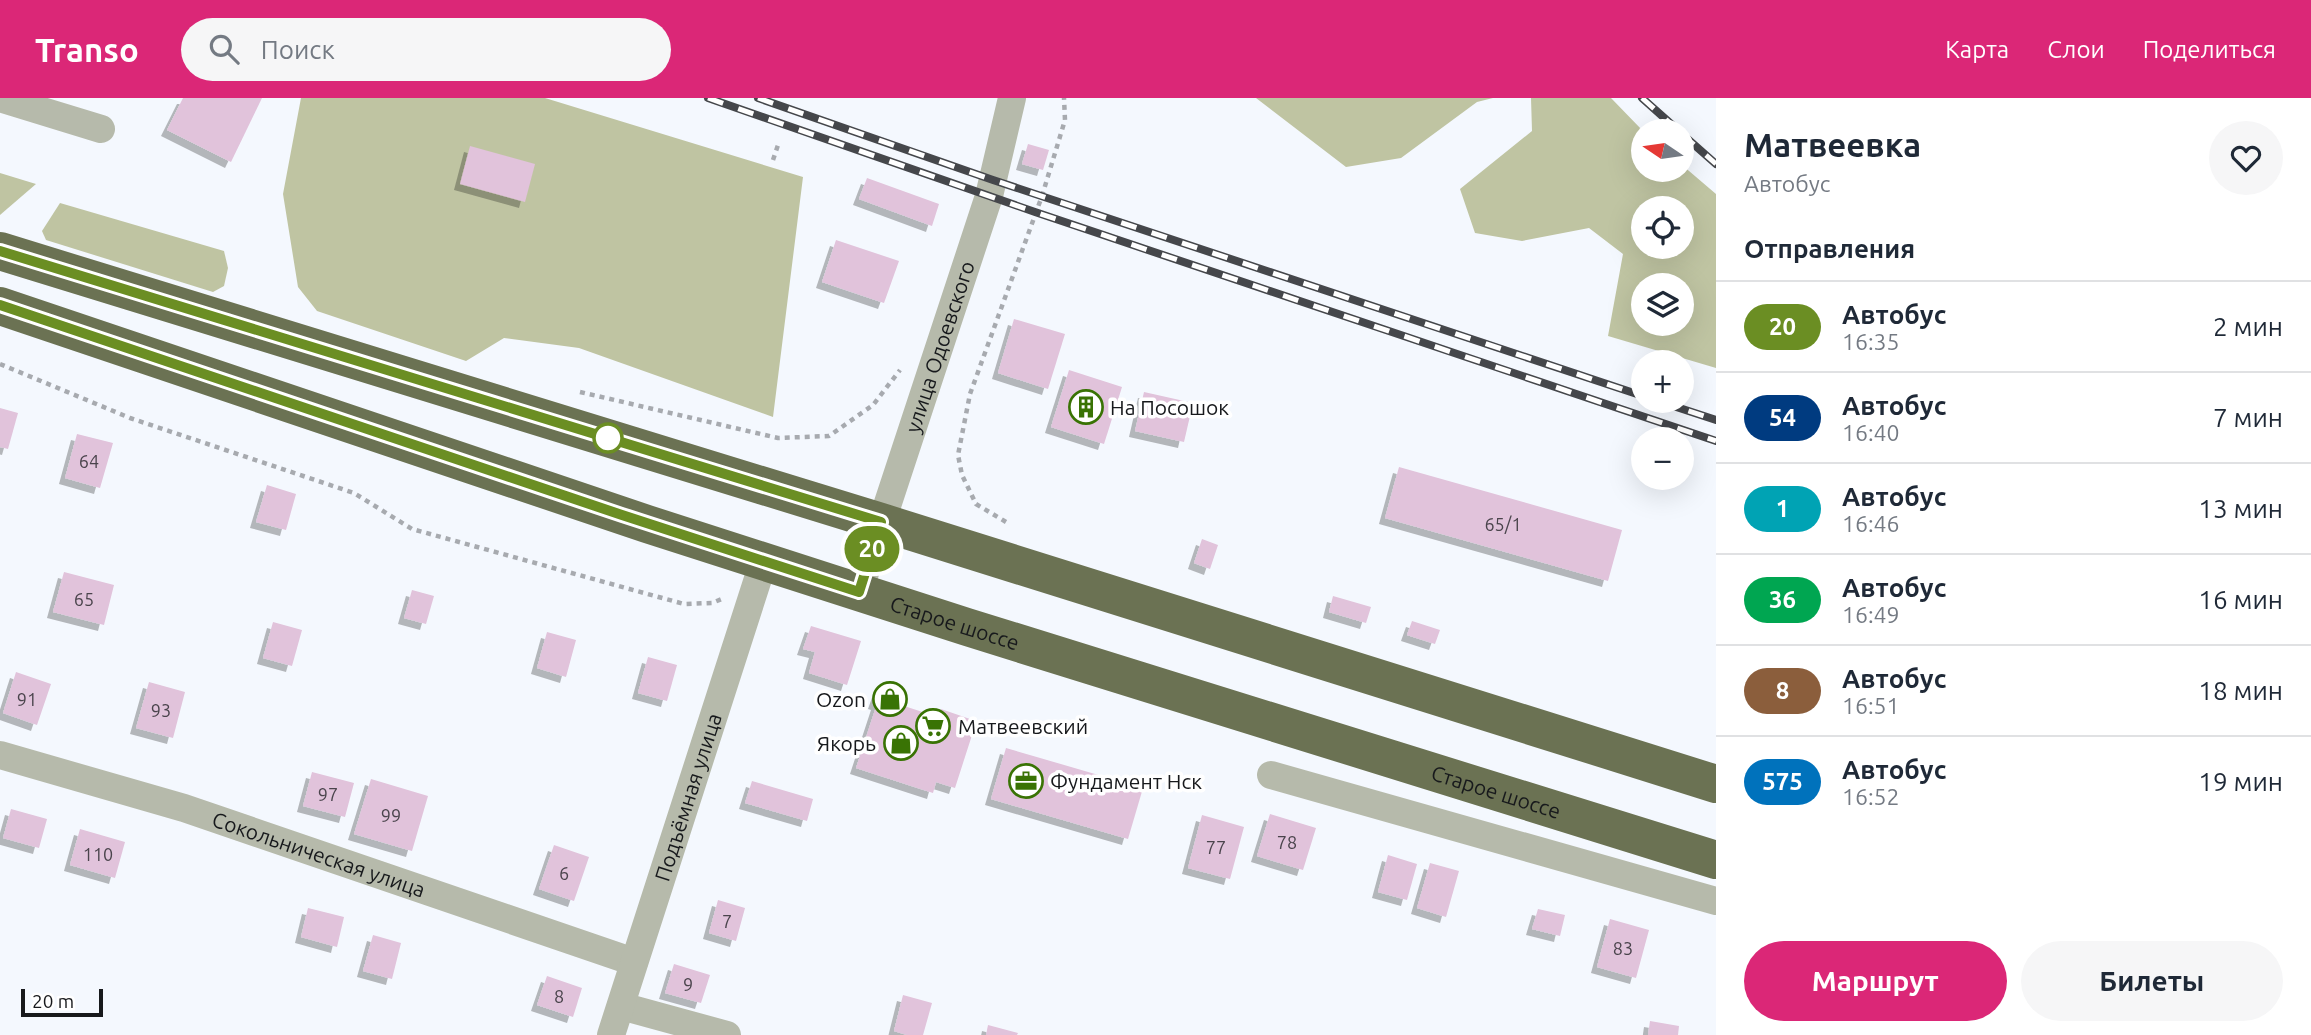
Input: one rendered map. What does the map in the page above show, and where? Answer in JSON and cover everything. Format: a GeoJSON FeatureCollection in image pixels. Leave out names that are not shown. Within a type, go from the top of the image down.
{"type":"FeatureCollection","features":[{"type":"Feature","properties":{"kind":"highway"},"geometry":{"type":"LineString","coordinates":[[0,251],[881,522],[1716,784]]}},
{"type":"Feature","properties":{"kind":"highway","name":"Старое шоссе"},"geometry":{"type":"LineString","coordinates":[[0,306],[859,592],[1716,860]]}},
{"type":"Feature","properties":{"kind":"street"},"geometry":{"type":"LineString","coordinates":[[0,98],[101,129]]}},
{"type":"Feature","properties":{"kind":"street","name":"улица Одоевского"},"geometry":{"type":"LineString","coordinates":[[859,592],[989,196],[1012,98]]}},
{"type":"Feature","properties":{"kind":"street","name":"Подъёмная улица"},"geometry":{"type":"LineString","coordinates":[[611,1035],[764,560]]}},
{"type":"Feature","properties":{"kind":"street","name":"Сокольническая улица"},"geometry":{"type":"LineString","coordinates":[[0,755],[184,808],[634,962]]}},
{"type":"Feature","properties":{"kind":"street"},"geometry":{"type":"LineString","coordinates":[[1271,775],[1716,901]]}},
{"type":"Feature","properties":{"kind":"street"},"geometry":{"type":"LineString","coordinates":[[621,1006],[726,1035]]}},
{"type":"Feature","properties":{"kind":"path"},"geometry":{"type":"LineString","coordinates":[[1006,522],[976,504],[962,475],[958,455],[970,394],[1042,196],[1065,120],[1064,98]]}},
{"type":"Feature","properties":{"kind":"path"},"geometry":{"type":"LineString","coordinates":[[773,160],[778,145]]}},
{"type":"Feature","properties":{"kind":"path"},"geometry":{"type":"LineString","coordinates":[[580,392],[778,438],[829,436],[873,405],[899,374],[903,362]]}},
{"type":"Feature","properties":{"kind":"path"},"geometry":{"type":"LineString","coordinates":[[0,363],[130,418],[354,493],[412,529],[684,604],[712,603],[732,594],[753,598]]}},
{"type":"Feature","properties":{"kind":"green space"},"geometry":{"type":"Polygon","coordinates":[[[301,98],[545,98],[803,177],[773,417],[579,348],[504,338],[466,361],[317,311],[298,287],[283,194],[301,98]]]}},
{"type":"Feature","properties":{"kind":"green space"},"geometry":{"type":"Polygon","coordinates":[[[1256,98],[1493,98],[1477,102],[1401,158],[1346,167],[1256,98]]]}},
{"type":"Feature","properties":{"kind":"green space"},"geometry":{"type":"Polygon","coordinates":[[[1531,98],[1611,98],[1631,119],[1631,182],[1694,182],[1694,175],[1716,194],[1716,368],[1694,361],[1694,350],[1655,350],[1608,336],[1623,254],[1589,228],[1522,241],[1475,233],[1460,189],[1532,131],[1531,98]]]}},
{"type":"Feature","properties":{"kind":"green space"},"geometry":{"type":"Polygon","coordinates":[[[0,173],[36,184],[0,215],[0,173]]]}},
{"type":"Feature","properties":{"kind":"green space"},"geometry":{"type":"Polygon","coordinates":[[[60,203],[224,251],[228,268],[224,286],[213,292],[46,240],[42,231],[60,203]]]}},
{"type":"Feature","properties":{"kind":"building"},"geometry":{"type":"Polygon","coordinates":[[[183,98],[262,98],[231,162],[167,130],[183,98]]]}},
{"type":"Feature","properties":{"kind":"building"},"geometry":{"type":"Polygon","coordinates":[[[1028,144],[1049,150],[1043,170],[1022,164],[1028,144]]]}},
{"type":"Feature","properties":{"kind":"building"},"geometry":{"type":"Polygon","coordinates":[[[470,146],[535,164],[525,202],[460,184],[470,146]]]}},
{"type":"Feature","properties":{"kind":"building"},"geometry":{"type":"Polygon","coordinates":[[[867,178],[939,204],[932,226],[859,199],[867,178]]]}},
{"type":"Feature","properties":{"kind":"building"},"geometry":{"type":"Polygon","coordinates":[[[836,240],[899,261],[884,303],[822,282],[836,240]]]}},
{"type":"Feature","properties":{"kind":"building"},"geometry":{"type":"Polygon","coordinates":[[[1014,319],[1065,334],[1048,389],[998,373],[1014,319]]]}},
{"type":"Feature","properties":{"kind":"building","name":"На Посошок"},"geometry":{"type":"Polygon","coordinates":[[[1069,370],[1122,387],[1104,444],[1051,427],[1069,370]]]}},
{"type":"Feature","properties":{"kind":"building"},"geometry":{"type":"Polygon","coordinates":[[[1144,392],[1193,403],[1184,442],[1135,431],[1144,392]]]}},
{"type":"Feature","properties":{"kind":"building"},"geometry":{"type":"Polygon","coordinates":[[[0,408],[18,413],[8,449],[0,447],[0,408]]]}},
{"type":"Feature","properties":{"kind":"building"},"geometry":{"type":"Polygon","coordinates":[[[77,434],[113,443],[100,488],[65,478],[77,434]]]}},
{"type":"Feature","properties":{"kind":"building"},"geometry":{"type":"Polygon","coordinates":[[[1399,467],[1622,530],[1608,581],[1385,518],[1399,467]]]}},
{"type":"Feature","properties":{"kind":"building"},"geometry":{"type":"Polygon","coordinates":[[[267,485],[296,494],[286,530],[256,522],[267,485]]]}},
{"type":"Feature","properties":{"kind":"building"},"geometry":{"type":"Polygon","coordinates":[[[1202,539],[1218,545],[1210,569],[1194,563],[1202,539]]]}},
{"type":"Feature","properties":{"kind":"building"},"geometry":{"type":"Polygon","coordinates":[[[64,572],[114,585],[104,625],[53,612],[64,572]]]}},
{"type":"Feature","properties":{"kind":"building"},"geometry":{"type":"Polygon","coordinates":[[[412,590],[434,596],[426,624],[404,618],[412,590]]]}},
{"type":"Feature","properties":{"kind":"building"},"geometry":{"type":"Polygon","coordinates":[[[1333,596],[1371,607],[1366,623],[1329,612],[1333,596]]]}},
{"type":"Feature","properties":{"kind":"building"},"geometry":{"type":"Polygon","coordinates":[[[1412,621],[1440,630],[1435,644],[1407,635],[1412,621]]]}},
{"type":"Feature","properties":{"kind":"building"},"geometry":{"type":"Polygon","coordinates":[[[273,622],[302,630],[292,666],[263,658],[273,622]]]}},
{"type":"Feature","properties":{"kind":"building"},"geometry":{"type":"Polygon","coordinates":[[[811,626],[861,641],[847,685],[809,673],[815,652],[803,649],[811,626]]]}},
{"type":"Feature","properties":{"kind":"building"},"geometry":{"type":"Polygon","coordinates":[[[547,632],[576,640],[566,677],[537,668],[547,632]]]}},
{"type":"Feature","properties":{"kind":"building"},"geometry":{"type":"Polygon","coordinates":[[[648,657],[677,665],[667,701],[638,693],[648,657]]]}},
{"type":"Feature","properties":{"kind":"building"},"geometry":{"type":"Polygon","coordinates":[[[16,672],[51,684],[37,725],[3,713],[16,672]]]}},
{"type":"Feature","properties":{"kind":"building"},"geometry":{"type":"Polygon","coordinates":[[[149,682],[185,692],[173,738],[136,728],[149,682]]]}},
{"type":"Feature","properties":{"kind":"building"},"geometry":{"type":"Polygon","coordinates":[[[880,686],[905,694],[901,705],[938,717],[941,709],[970,719],[967,730],[973,732],[955,788],[936,782],[933,793],[856,768],[877,704],[874,703],[880,686]]]}},
{"type":"Feature","properties":{"kind":"building"},"geometry":{"type":"Polygon","coordinates":[[[1006,748],[1143,788],[1128,839],[991,799],[1006,748]]]}},
{"type":"Feature","properties":{"kind":"building"},"geometry":{"type":"Polygon","coordinates":[[[312,772],[354,783],[345,817],[303,806],[312,772]]]}},
{"type":"Feature","properties":{"kind":"building"},"geometry":{"type":"Polygon","coordinates":[[[371,779],[428,796],[412,851],[354,834],[371,779]]]}},
{"type":"Feature","properties":{"kind":"building"},"geometry":{"type":"Polygon","coordinates":[[[752,781],[813,799],[807,821],[745,803],[752,781]]]}},
{"type":"Feature","properties":{"kind":"building"},"geometry":{"type":"Polygon","coordinates":[[[11,809],[47,819],[39,848],[3,838],[11,809]]]}},
{"type":"Feature","properties":{"kind":"building"},"geometry":{"type":"Polygon","coordinates":[[[1270,814],[1316,828],[1303,870],[1257,856],[1270,814]]]}},
{"type":"Feature","properties":{"kind":"building"},"geometry":{"type":"Polygon","coordinates":[[[1202,815],[1244,827],[1230,879],[1188,868],[1202,815]]]}},
{"type":"Feature","properties":{"kind":"building"},"geometry":{"type":"Polygon","coordinates":[[[80,829],[125,842],[115,878],[70,865],[80,829]]]}},
{"type":"Feature","properties":{"kind":"building"},"geometry":{"type":"Polygon","coordinates":[[[554,845],[589,857],[574,901],[539,889],[554,845]]]}},
{"type":"Feature","properties":{"kind":"building"},"geometry":{"type":"Polygon","coordinates":[[[1388,855],[1417,864],[1407,900],[1378,892],[1388,855]]]}},
{"type":"Feature","properties":{"kind":"building"},"geometry":{"type":"Polygon","coordinates":[[[1430,863],[1459,871],[1446,917],[1417,908],[1430,863]]]}},
{"type":"Feature","properties":{"kind":"building"},"geometry":{"type":"Polygon","coordinates":[[[718,900],[745,908],[736,941],[709,933],[718,900]]]}},
{"type":"Feature","properties":{"kind":"building"},"geometry":{"type":"Polygon","coordinates":[[[308,908],[344,917],[337,947],[301,937],[308,908]]]}},
{"type":"Feature","properties":{"kind":"building"},"geometry":{"type":"Polygon","coordinates":[[[1538,909],[1565,915],[1560,936],[1532,929],[1538,909]]]}},
{"type":"Feature","properties":{"kind":"building"},"geometry":{"type":"Polygon","coordinates":[[[1610,919],[1649,930],[1636,978],[1597,967],[1610,919]]]}},
{"type":"Feature","properties":{"kind":"building"},"geometry":{"type":"Polygon","coordinates":[[[373,935],[401,943],[392,979],[363,971],[373,935]]]}},
{"type":"Feature","properties":{"kind":"building"},"geometry":{"type":"Polygon","coordinates":[[[674,964],[710,975],[701,1003],[665,993],[674,964]]]}},
{"type":"Feature","properties":{"kind":"building"},"geometry":{"type":"Polygon","coordinates":[[[547,976],[582,988],[573,1017],[537,1005],[547,976]]]}},
{"type":"Feature","properties":{"kind":"building"},"geometry":{"type":"Polygon","coordinates":[[[903,995],[932,1003],[923,1035],[907,1035],[894,1031],[903,995]]]}},
{"type":"Feature","properties":{"kind":"building"},"geometry":{"type":"Polygon","coordinates":[[[1650,1021],[1679,1026],[1678,1035],[1648,1035],[1650,1021]]]}},
{"type":"Feature","properties":{"kind":"building"},"geometry":{"type":"Polygon","coordinates":[[[988,1025],[1018,1033],[986,1035],[988,1025]]]}},
{"type":"Feature","properties":{"kind":"railway"},"geometry":{"type":"LineString","coordinates":[[708,98],[1035,212],[1716,441]]}},
{"type":"Feature","properties":{"kind":"railway"},"geometry":{"type":"LineString","coordinates":[[758,98],[993,180],[1631,392]]}},
{"type":"Feature","properties":{"kind":"railway"},"geometry":{"type":"LineString","coordinates":[[1642,98],[1666,119]]}},
{"type":"Feature","properties":{"kind":"railway"},"geometry":{"type":"LineString","coordinates":[[1694,145],[1716,164]]}},
{"type":"Feature","properties":{"kind":"railway"},"geometry":{"type":"LineString","coordinates":[[1694,413],[1716,420]]}},
{"type":"Feature","properties":{"kind":"bus line","name":"20"},"geometry":{"type":"LineString","coordinates":[[0,251],[881,522],[859,592],[0,305]]}},
{"type":"Feature","properties":{"kind":"place","name":"На Посошок"},"geometry":{"type":"Point","coordinates":[1086,407]}},
{"type":"Feature","properties":{"kind":"place","name":"Ozon"},"geometry":{"type":"Point","coordinates":[890,699]}},
{"type":"Feature","properties":{"kind":"place","name":"Матвеевский"},"geometry":{"type":"Point","coordinates":[933,726]}},
{"type":"Feature","properties":{"kind":"place","name":"Якорь"},"geometry":{"type":"Point","coordinates":[901,743]}},
{"type":"Feature","properties":{"kind":"place","name":"Фундамент Нск"},"geometry":{"type":"Point","coordinates":[1026,781]}}]}
